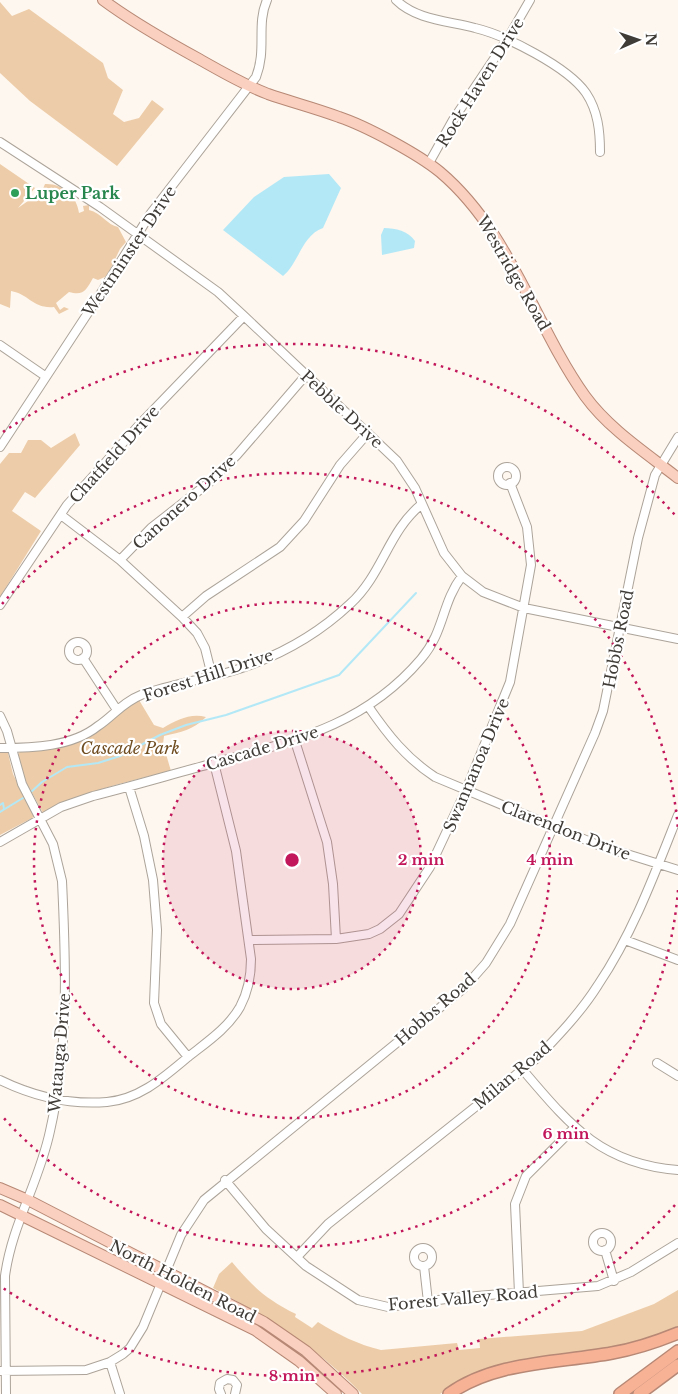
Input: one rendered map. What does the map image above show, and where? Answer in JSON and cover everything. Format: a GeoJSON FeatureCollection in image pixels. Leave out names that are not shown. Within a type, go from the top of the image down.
{"type":"FeatureCollection","features":[{"type":"Feature","properties":{"kind":"highway"},"geometry":{"type":"LineString","coordinates":[[449,1394],[476,1379],[494,1373],[518,1367],[629,1350],[678,1334]]}},
{"type":"Feature","properties":{"kind":"highway"},"geometry":{"type":"LineString","coordinates":[[620,1394],[678,1352]]}},
{"type":"Feature","properties":{"kind":"highway"},"geometry":{"type":"LineString","coordinates":[[639,1394],[678,1365]]}},
{"type":"Feature","properties":{"kind":"highway"},"geometry":{"type":"LineString","coordinates":[[645,1394],[654,1382]]}},
{"type":"Feature","properties":{"kind":"main road","name":"Westridge Road"},"geometry":{"type":"LineString","coordinates":[[104,0],[159,37],[250,86],[351,122],[429,164],[467,198],[488,224],[563,361],[587,398],[618,431],[678,478]]}},
{"type":"Feature","properties":{"kind":"main road","name":"North Holden Road"},"geometry":{"type":"LineString","coordinates":[[0,1188],[28,1200],[264,1322],[306,1351],[353,1394]]}},
{"type":"Feature","properties":{"kind":"main road","name":"North Holden Road"},"geometry":{"type":"LineString","coordinates":[[0,1205],[22,1214],[255,1330],[299,1361],[336,1394]]}},
{"type":"Feature","properties":{"kind":"street","name":"Westminster Drive"},"geometry":{"type":"LineString","coordinates":[[0,447],[101,293],[150,213],[256,77],[263,55],[262,22],[267,0]]}},
{"type":"Feature","properties":{"kind":"street"},"geometry":{"type":"LineString","coordinates":[[396,0],[413,12],[508,38],[568,75],[586,92],[598,120],[600,152]]}},
{"type":"Feature","properties":{"kind":"street","name":"Rock Haven Drive"},"geometry":{"type":"LineString","coordinates":[[429,164],[458,111],[508,38],[530,0]]}},
{"type":"Feature","properties":{"kind":"street","name":"Pebble Drive"},"geometry":{"type":"LineString","coordinates":[[0,142],[100,207],[218,292],[244,316],[397,461],[407,474],[444,553],[462,576],[483,592],[498,600],[524,608],[678,639]]}},
{"type":"Feature","properties":{"kind":"street","name":"Chatfield Drive"},"geometry":{"type":"LineString","coordinates":[[0,605],[67,504],[140,424],[244,316]]}},
{"type":"Feature","properties":{"kind":"street"},"geometry":{"type":"LineString","coordinates":[[0,345],[46,376]]}},
{"type":"Feature","properties":{"kind":"street","name":"Canonero Drive"},"geometry":{"type":"LineString","coordinates":[[120,560],[151,528],[217,475],[306,375]]}},
{"type":"Feature","properties":{"kind":"street"},"geometry":{"type":"LineString","coordinates":[[182,617],[206,596],[280,547],[304,521],[340,465],[368,433]]}},
{"type":"Feature","properties":{"kind":"street","name":"Hobbs Road"},"geometry":{"type":"LineString","coordinates":[[3,1371],[79,1371],[110,1362],[123,1354],[136,1339],[189,1221],[204,1200],[225,1180],[464,988],[500,944],[554,827],[603,711],[641,526],[655,475],[678,437]]}},
{"type":"Feature","properties":{"kind":"street","name":"Swannanoa Drive"},"geometry":{"type":"LineString","coordinates":[[250,940],[336,939],[369,934],[380,929],[402,910],[439,850],[504,701],[510,682],[531,565],[530,543],[524,516],[510,484]]}},
{"type":"Feature","properties":{"kind":"street","name":"Forest Hill Drive"},"geometry":{"type":"LineString","coordinates":[[0,748],[42,746],[76,738],[96,728],[116,710],[138,696],[256,663],[284,650],[315,632],[337,616],[365,589],[376,574],[402,523],[422,504]]}},
{"type":"Feature","properties":{"kind":"street"},"geometry":{"type":"LineString","coordinates":[[61,514],[120,560],[197,633],[205,648],[212,676]]}},
{"type":"Feature","properties":{"kind":"street","name":"Cascade Drive"},"geometry":{"type":"LineString","coordinates":[[0,842],[61,808],[93,796],[295,741],[331,727],[368,706],[419,661],[432,645],[443,621],[451,591],[462,576]]}},
{"type":"Feature","properties":{"kind":"street"},"geometry":{"type":"LineString","coordinates":[[83,658],[116,710]]}},
{"type":"Feature","properties":{"kind":"street","name":"Clarendon Drive"},"geometry":{"type":"LineString","coordinates":[[368,706],[390,737],[414,764],[435,777],[598,846],[678,870]]}},
{"type":"Feature","properties":{"kind":"street","name":"Watauga Drive"},"geometry":{"type":"LineString","coordinates":[[0,716],[22,784],[53,844],[62,880],[66,1000],[57,1098],[44,1157],[11,1240],[5,1276],[3,1371],[6,1394]]}},
{"type":"Feature","properties":{"kind":"street"},"geometry":{"type":"LineString","coordinates":[[295,741],[327,842],[334,884],[336,939]]}},
{"type":"Feature","properties":{"kind":"street"},"geometry":{"type":"LineString","coordinates":[[0,1080],[37,1095],[106,1102],[118,1100],[156,1083],[230,1022],[239,1007],[250,977],[250,940],[236,851],[214,763]]}},
{"type":"Feature","properties":{"kind":"street"},"geometry":{"type":"LineString","coordinates":[[128,787],[144,836],[153,880],[157,930],[154,1002],[161,1024],[188,1057]]}},
{"type":"Feature","properties":{"kind":"street","name":"Milan Road"},"geometry":{"type":"LineString","coordinates":[[297,1257],[328,1224],[548,1047],[577,1014],[599,984],[625,940],[678,815]]}},
{"type":"Feature","properties":{"kind":"street"},"geometry":{"type":"LineString","coordinates":[[625,940],[678,960]]}},
{"type":"Feature","properties":{"kind":"street"},"geometry":{"type":"LineString","coordinates":[[657,1064],[678,1076]]}},
{"type":"Feature","properties":{"kind":"street"},"geometry":{"type":"LineString","coordinates":[[522,1069],[574,1128],[590,1141],[624,1159],[658,1168],[678,1170]]}},
{"type":"Feature","properties":{"kind":"street"},"geometry":{"type":"LineString","coordinates":[[519,1293],[514,1217],[519,1191],[526,1176],[574,1128]]}},
{"type":"Feature","properties":{"kind":"street","name":"Forest Valley Road"},"geometry":{"type":"LineString","coordinates":[[225,1180],[262,1225],[297,1257],[339,1289],[358,1300],[388,1307],[598,1286],[614,1281],[678,1243]]}},
{"type":"Feature","properties":{"kind":"street"},"geometry":{"type":"LineString","coordinates":[[605,1250],[614,1281]]}},
{"type":"Feature","properties":{"kind":"street"},"geometry":{"type":"LineString","coordinates":[[424,1266],[428,1302]]}},
{"type":"Feature","properties":{"kind":"street"},"geometry":{"type":"LineString","coordinates":[[110,1362],[120,1394]]}},
{"type":"Feature","properties":{"kind":"street"},"geometry":{"type":"LineString","coordinates":[[222,1394],[219,1389],[220,1383],[228,1379],[235,1382],[237,1388],[234,1394]]}},
{"type":"Feature","properties":{"kind":"green space"},"geometry":{"type":"Polygon","coordinates":[[[0,2],[12,16],[29,9],[103,63],[108,78],[123,90],[113,114],[124,122],[139,118],[152,100],[164,109],[117,166],[30,101],[0,73],[0,2]]]}},
{"type":"Feature","properties":{"kind":"green space"},"geometry":{"type":"Polygon","coordinates":[[[0,164],[35,188],[18,208],[42,191],[45,184],[51,184],[63,188],[72,196],[79,213],[84,211],[83,206],[89,205],[89,210],[118,227],[126,242],[120,249],[107,276],[98,280],[93,278],[84,291],[78,293],[69,292],[56,303],[60,310],[64,307],[69,309],[59,314],[54,307],[41,306],[11,291],[10,308],[0,304],[0,164]]]}},
{"type":"Feature","properties":{"kind":"green space"},"geometry":{"type":"Polygon","coordinates":[[[75,433],[80,445],[35,498],[25,492],[12,511],[41,531],[0,597],[0,464],[9,453],[21,453],[28,440],[41,440],[51,448],[75,433]]]}},
{"type":"Feature","properties":{"kind":"green space","name":"Cascade Park"},"geometry":{"type":"Polygon","coordinates":[[[139,700],[154,725],[163,728],[189,717],[206,717],[191,728],[164,736],[163,744],[171,771],[89,793],[43,813],[25,780],[18,754],[21,751],[61,747],[90,737],[128,706],[139,700]]]}},
{"type":"Feature","properties":{"kind":"green space"},"geometry":{"type":"Polygon","coordinates":[[[7,749],[13,774],[34,817],[0,835],[0,750],[7,749]]]}},
{"type":"Feature","properties":{"kind":"green space"},"geometry":{"type":"Polygon","coordinates":[[[232,1262],[261,1292],[296,1314],[295,1317],[312,1328],[318,1322],[348,1339],[381,1350],[457,1343],[459,1350],[480,1348],[479,1339],[582,1331],[654,1304],[678,1290],[678,1329],[655,1338],[625,1345],[521,1361],[490,1369],[468,1377],[440,1394],[362,1394],[328,1363],[292,1335],[253,1310],[213,1288],[219,1274],[232,1262]]]}},
{"type":"Feature","properties":{"kind":"water"},"geometry":{"type":"Polygon","coordinates":[[[329,174],[341,188],[323,228],[305,243],[293,264],[283,276],[223,230],[254,197],[284,177],[329,174]]]}},
{"type":"Feature","properties":{"kind":"water"},"geometry":{"type":"Polygon","coordinates":[[[384,228],[405,232],[415,241],[414,248],[382,255],[381,235],[384,228]]]}},
{"type":"Feature","properties":{"kind":"waterway"},"geometry":{"type":"LineString","coordinates":[[31,792],[42,782],[67,767],[98,763],[120,756],[160,735],[186,725],[226,715],[339,675],[416,593]]}},
{"type":"Feature","properties":{"kind":"waterway"},"geometry":{"type":"LineString","coordinates":[[0,812],[23,798]]}},
{"type":"Feature","properties":{"kind":"waterway"},"geometry":{"type":"LineString","coordinates":[[0,805],[3,803],[4,809]]}},
{"type":"Feature","properties":{"kind":"place","name":"Luper Park"},"geometry":{"type":"Point","coordinates":[15,193]}}]}
